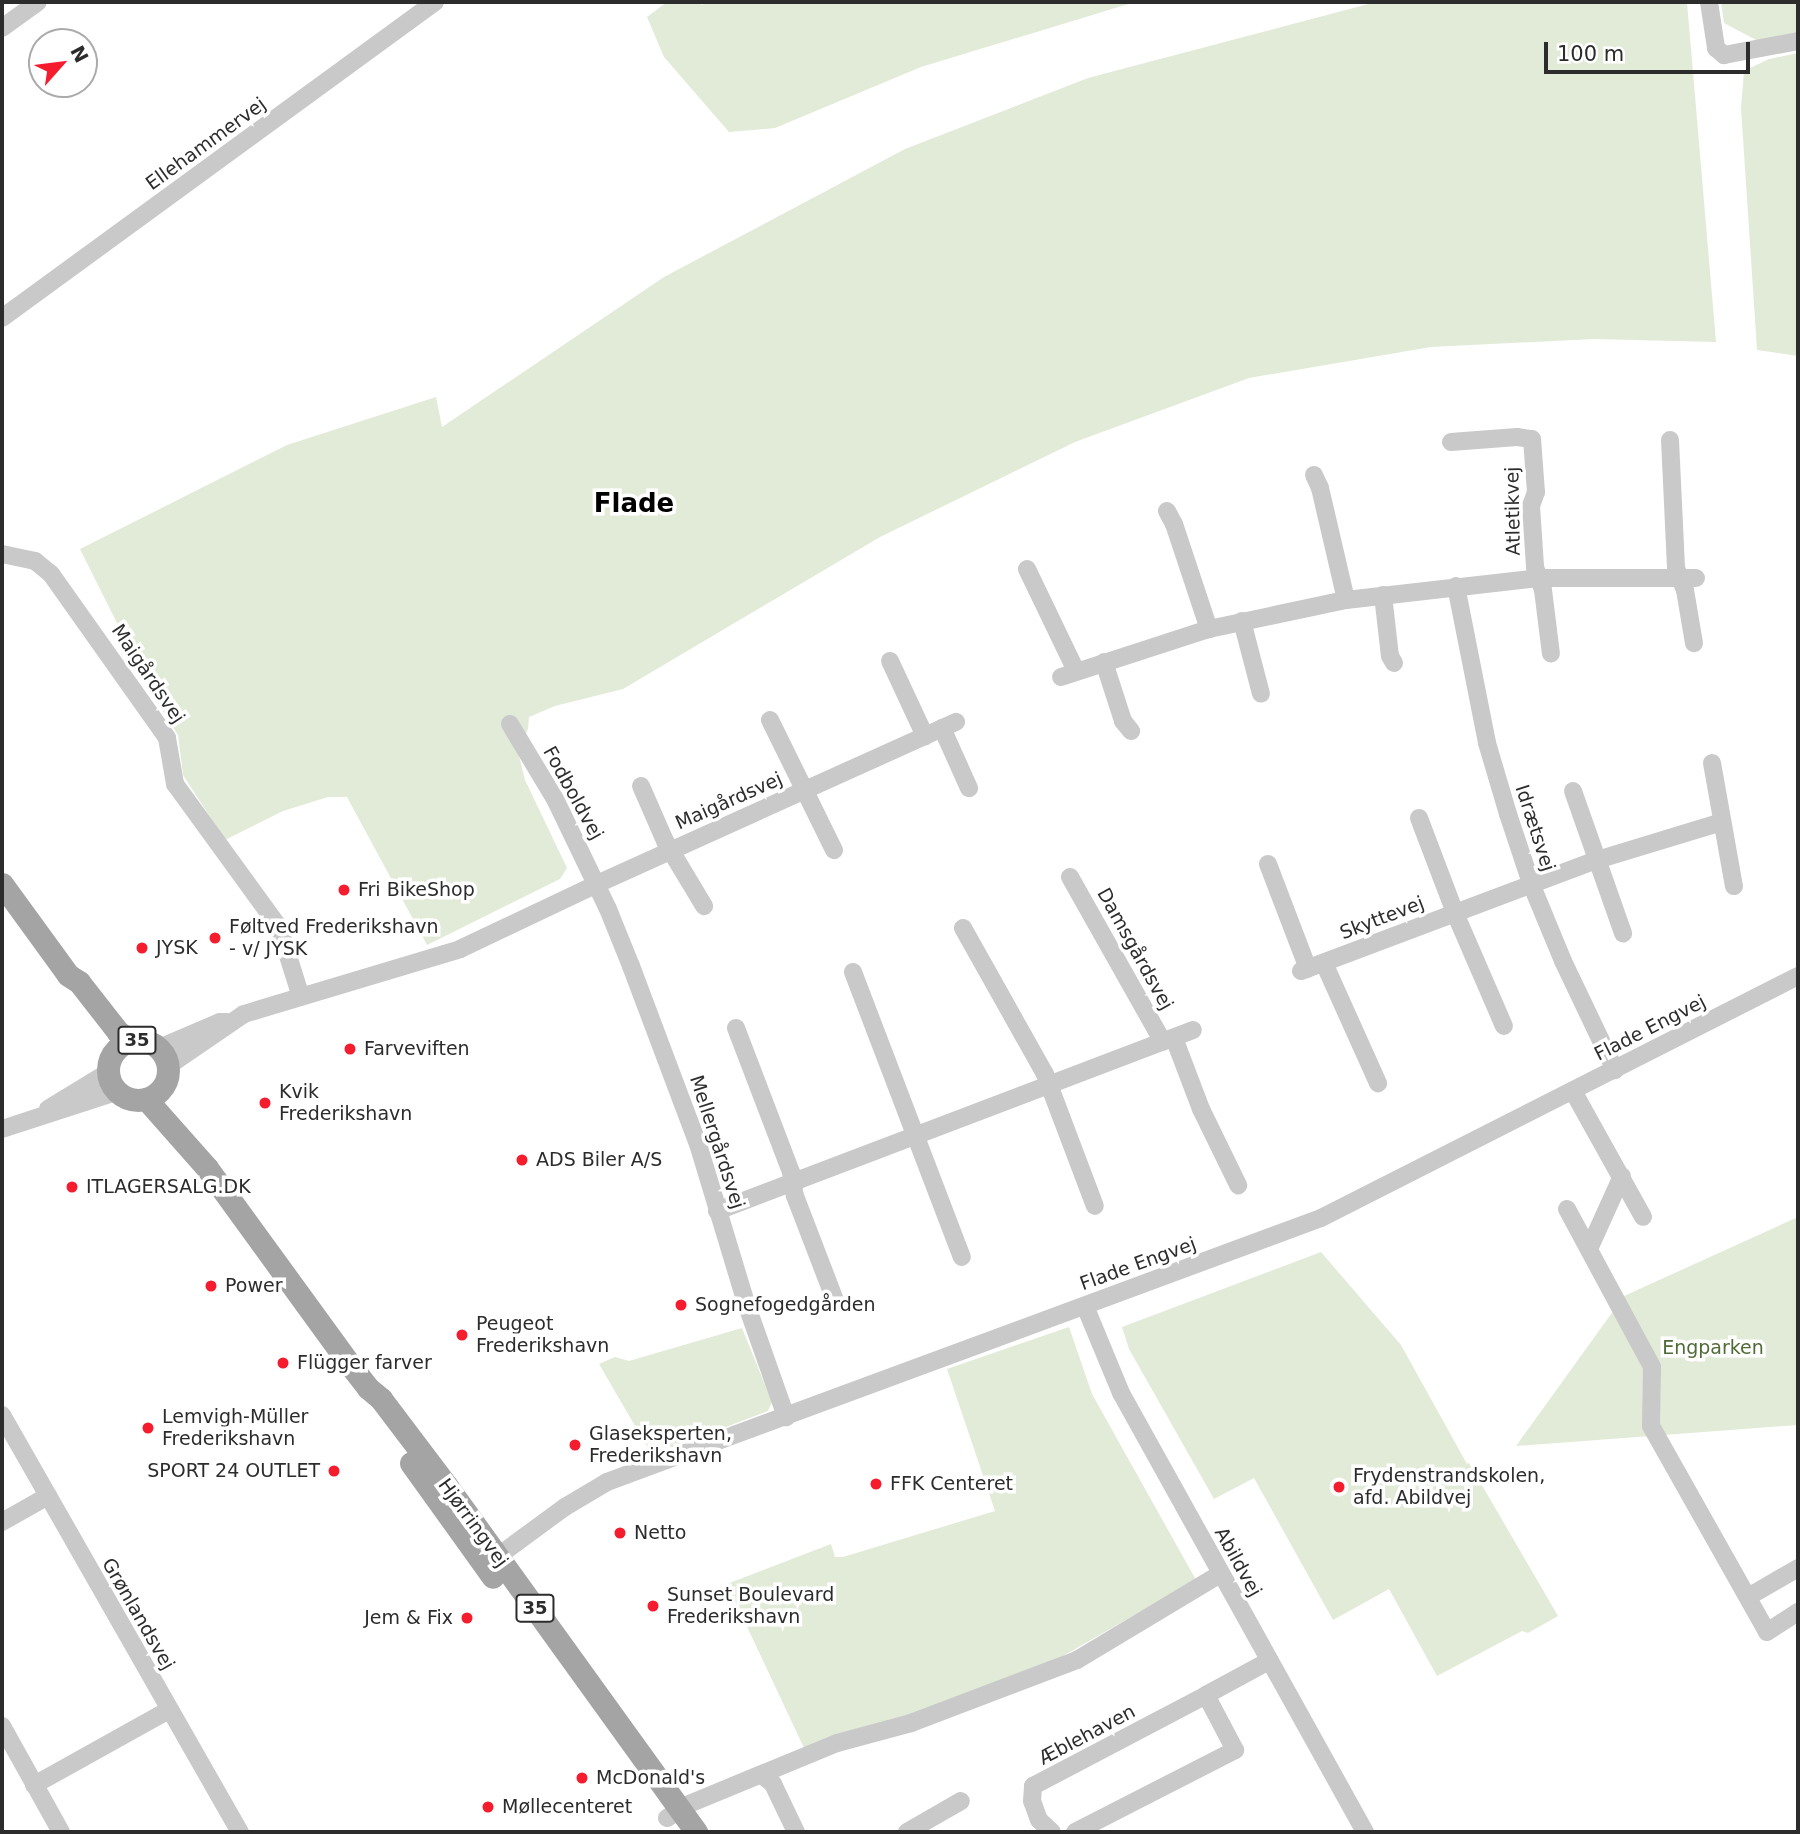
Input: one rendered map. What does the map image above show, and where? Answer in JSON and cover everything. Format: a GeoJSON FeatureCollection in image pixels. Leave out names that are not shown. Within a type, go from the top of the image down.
{"type":"FeatureCollection","features":[{"type":"Feature","properties":{"kind":"main road","name":"35"},"geometry":{"type":"LineString","coordinates":[[2,884],[68,975],[79,982],[118,1032],[130,1040],[150,1042],[164,1066]]}},
{"type":"Feature","properties":{"kind":"main road","name":"35"},"geometry":{"type":"LineString","coordinates":[[68,975],[70,987],[108,1045],[111,1073]]}},
{"type":"Feature","properties":{"kind":"main road","name":"35"},"geometry":{"type":"LineString","coordinates":[[111,1073],[130,1040]]}},
{"type":"Feature","properties":{"kind":"main road"},"geometry":{"type":"LineString","coordinates":[[111,1073],[130,1100],[146,1100],[164,1066]]}},
{"type":"Feature","properties":{"kind":"main road","name":"Hjørringvej"},"geometry":{"type":"LineString","coordinates":[[164,1066],[168,1099],[208,1168],[368,1388],[381,1399],[491,1561],[684,1826]]}},
{"type":"Feature","properties":{"kind":"main road","name":"Hjørringvej"},"geometry":{"type":"LineString","coordinates":[[146,1100],[208,1168]]}},
{"type":"Feature","properties":{"kind":"street"},"geometry":{"type":"LineString","coordinates":[[2,28],[38,2]]}},
{"type":"Feature","properties":{"kind":"street","name":"Ellehammervej"},"geometry":{"type":"LineString","coordinates":[[2,318],[435,2]]}},
{"type":"Feature","properties":{"kind":"street"},"geometry":{"type":"LineString","coordinates":[[1709,2],[1716,48],[1724,55],[1798,41]]}},
{"type":"Feature","properties":{"kind":"street","name":"Atletikvej"},"geometry":{"type":"LineString","coordinates":[[1451,442],[1517,437],[1532,439],[1536,492],[1531,506],[1535,567],[1551,654]]}},
{"type":"Feature","properties":{"kind":"street"},"geometry":{"type":"LineString","coordinates":[[1670,440],[1676,568],[1688,578],[1694,643]]}},
{"type":"Feature","properties":{"kind":"street"},"geometry":{"type":"LineString","coordinates":[[1314,475],[1320,488],[1346,600]]}},
{"type":"Feature","properties":{"kind":"street"},"geometry":{"type":"LineString","coordinates":[[1167,512],[1174,524],[1209,629]]}},
{"type":"Feature","properties":{"kind":"street","name":"Maigårdsvej"},"geometry":{"type":"LineString","coordinates":[[2,554],[35,561],[51,574],[167,738],[175,784],[279,927],[301,997]]}},
{"type":"Feature","properties":{"kind":"street","name":"Atletikvej"},"geometry":{"type":"LineString","coordinates":[[1027,569],[1035,580],[1069,674],[1209,629],[1346,600],[1539,578],[1688,578]]}},
{"type":"Feature","properties":{"kind":"street","name":"Idrætsvej"},"geometry":{"type":"LineString","coordinates":[[1456,586],[1488,743],[1532,886],[1563,961],[1615,1070]]}},
{"type":"Feature","properties":{"kind":"street"},"geometry":{"type":"LineString","coordinates":[[1383,595],[1390,656],[1394,663]]}},
{"type":"Feature","properties":{"kind":"street"},"geometry":{"type":"LineString","coordinates":[[1242,621],[1261,694]]}},
{"type":"Feature","properties":{"kind":"street"},"geometry":{"type":"LineString","coordinates":[[890,661],[925,736]]}},
{"type":"Feature","properties":{"kind":"street"},"geometry":{"type":"LineString","coordinates":[[1104,662],[1123,721],[1131,731]]}},
{"type":"Feature","properties":{"kind":"street","name":"Maigårdsvej"},"geometry":{"type":"LineString","coordinates":[[770,720],[834,850]]}},
{"type":"Feature","properties":{"kind":"street","name":"Fodboldvej"},"geometry":{"type":"LineString","coordinates":[[509,723],[556,801],[597,884]]}},
{"type":"Feature","properties":{"kind":"street","name":"Maigårdsvej"},"geometry":{"type":"LineString","coordinates":[[164,1066],[231,1022],[267,1005],[460,949],[949,725],[969,788]]}},
{"type":"Feature","properties":{"kind":"street"},"geometry":{"type":"LineString","coordinates":[[1712,763],[1734,886]]}},
{"type":"Feature","properties":{"kind":"street","name":"Maigårdsvej"},"geometry":{"type":"LineString","coordinates":[[641,786],[672,850],[704,906]]}},
{"type":"Feature","properties":{"kind":"street"},"geometry":{"type":"LineString","coordinates":[[1573,790],[1623,933]]}},
{"type":"Feature","properties":{"kind":"street","name":"Skyttevej"},"geometry":{"type":"LineString","coordinates":[[1419,818],[1455,913],[1504,1026]]}},
{"type":"Feature","properties":{"kind":"street","name":"Skyttevej"},"geometry":{"type":"LineString","coordinates":[[1311,968],[1597,860],[1722,822]]}},
{"type":"Feature","properties":{"kind":"street","name":"Skyttevej"},"geometry":{"type":"LineString","coordinates":[[1268,864],[1311,968],[1378,1083]]}},
{"type":"Feature","properties":{"kind":"street","name":"Damsgårdsvej"},"geometry":{"type":"LineString","coordinates":[[1070,877],[1169,1040],[1238,1185]]}},
{"type":"Feature","properties":{"kind":"street","name":"Mellergårdsvej"},"geometry":{"type":"LineString","coordinates":[[597,884],[698,1144],[786,1417]]}},
{"type":"Feature","properties":{"kind":"street"},"geometry":{"type":"LineString","coordinates":[[962,928],[1049,1086],[1095,1206]]}},
{"type":"Feature","properties":{"kind":"street"},"geometry":{"type":"LineString","coordinates":[[853,972],[962,1256]]}},
{"type":"Feature","properties":{"kind":"street","name":"Flade Engvej"},"geometry":{"type":"LineString","coordinates":[[491,1561],[565,1507],[607,1482],[1321,1217],[1798,976]]}},
{"type":"Feature","properties":{"kind":"street"},"geometry":{"type":"LineString","coordinates":[[736,1028],[793,1182],[794,1196],[836,1303]]}},
{"type":"Feature","properties":{"kind":"street","name":"Damsgårdsvej"},"geometry":{"type":"LineString","coordinates":[[718,1211],[1192,1030]]}},
{"type":"Feature","properties":{"kind":"street"},"geometry":{"type":"LineString","coordinates":[[2,1129],[40,1115],[111,1073]]}},
{"type":"Feature","properties":{"kind":"street"},"geometry":{"type":"LineString","coordinates":[[1573,1091],[1643,1217]]}},
{"type":"Feature","properties":{"kind":"street"},"geometry":{"type":"LineString","coordinates":[[1589,1249],[1622,1176]]}},
{"type":"Feature","properties":{"kind":"street"},"geometry":{"type":"LineString","coordinates":[[1567,1209],[1652,1367],[1651,1426],[1767,1632],[1798,1612]]}},
{"type":"Feature","properties":{"kind":"street","name":"Abildvej"},"geometry":{"type":"LineString","coordinates":[[1086,1306],[1121,1393],[1365,1832]]}},
{"type":"Feature","properties":{"kind":"street","name":"Grønlandsvej"},"geometry":{"type":"LineString","coordinates":[[2,1415],[240,1832]]}},
{"type":"Feature","properties":{"kind":"street"},"geometry":{"type":"LineString","coordinates":[[2,1522],[48,1496]]}},
{"type":"Feature","properties":{"kind":"street"},"geometry":{"type":"LineString","coordinates":[[1748,1597],[1798,1568]]}},
{"type":"Feature","properties":{"kind":"street"},"geometry":{"type":"LineString","coordinates":[[684,1826],[762,1775],[837,1743],[911,1723],[1077,1660],[1220,1574]]}},
{"type":"Feature","properties":{"kind":"street","name":"Æblehaven"},"geometry":{"type":"LineString","coordinates":[[1052,1832],[1039,1820],[1032,1801],[1033,1786],[1269,1661]]}},
{"type":"Feature","properties":{"kind":"street"},"geometry":{"type":"LineString","coordinates":[[1075,1832],[1235,1750],[1206,1695]]}},
{"type":"Feature","properties":{"kind":"street"},"geometry":{"type":"LineString","coordinates":[[34,1785],[169,1710]]}},
{"type":"Feature","properties":{"kind":"street"},"geometry":{"type":"LineString","coordinates":[[2,1726],[61,1832]]}},
{"type":"Feature","properties":{"kind":"street"},"geometry":{"type":"LineString","coordinates":[[762,1775],[773,1784],[796,1832]]}},
{"type":"Feature","properties":{"kind":"street"},"geometry":{"type":"LineString","coordinates":[[908,1832],[961,1801]]}},
{"type":"Feature","properties":{"kind":"green space"},"geometry":{"type":"Polygon","coordinates":[[[667,2],[699,2],[702,5],[706,2],[1135,2],[921,67],[775,128],[729,132],[664,57],[647,17],[667,2]]]}},
{"type":"Feature","properties":{"kind":"green space"},"geometry":{"type":"Polygon","coordinates":[[[1376,2],[1687,2],[1716,342],[1594,339],[1431,347],[1249,378],[1075,442],[880,537],[623,689],[555,706],[529,717],[528,729],[518,752],[525,780],[567,868],[560,879],[427,945],[347,797],[328,797],[283,811],[225,840],[183,775],[178,735],[155,699],[80,549],[287,445],[436,397],[442,427],[664,277],[905,149],[1088,78],[1376,2]]]}},
{"type":"Feature","properties":{"kind":"green space"},"geometry":{"type":"Polygon","coordinates":[[[1721,2],[1798,2],[1798,32],[1758,41],[1724,23],[1721,2]]]}},
{"type":"Feature","properties":{"kind":"green space"},"geometry":{"type":"Polygon","coordinates":[[[1798,53],[1798,356],[1757,350],[1741,108],[1744,71],[1769,59],[1798,53]]]}},
{"type":"Feature","properties":{"kind":"green space","name":"Engparken"},"geometry":{"type":"Polygon","coordinates":[[[1798,1217],[1798,1425],[1516,1446],[1624,1296],[1798,1217]]]}},
{"type":"Feature","properties":{"kind":"green space"},"geometry":{"type":"Polygon","coordinates":[[[1321,1252],[1401,1345],[1467,1464],[1469,1463],[1558,1616],[1528,1633],[1522,1631],[1437,1676],[1389,1589],[1333,1620],[1254,1478],[1214,1499],[1129,1349],[1122,1327],[1321,1252]]]}},
{"type":"Feature","properties":{"kind":"green space"},"geometry":{"type":"Polygon","coordinates":[[[1069,1327],[1092,1394],[1196,1580],[1061,1657],[908,1718],[804,1748],[727,1584],[831,1544],[835,1557],[843,1557],[995,1511],[947,1369],[1069,1327]]]}},
{"type":"Feature","properties":{"kind":"green space"},"geometry":{"type":"Polygon","coordinates":[[[742,1328],[772,1402],[768,1411],[652,1455],[599,1364],[615,1357],[629,1361],[742,1328]]]}},
{"type":"Feature","properties":{"kind":"place","name":"Fri BikeShop"},"geometry":{"type":"Point","coordinates":[344,890]}},
{"type":"Feature","properties":{"kind":"place","name":"Føltved Frederikshavn - v/ JYSK"},"geometry":{"type":"Point","coordinates":[215,938]}},
{"type":"Feature","properties":{"kind":"place","name":"JYSK"},"geometry":{"type":"Point","coordinates":[142,948]}},
{"type":"Feature","properties":{"kind":"place","name":"Farveviften"},"geometry":{"type":"Point","coordinates":[350,1049]}},
{"type":"Feature","properties":{"kind":"place","name":"Kvik Frederikshavn"},"geometry":{"type":"Point","coordinates":[265,1103]}},
{"type":"Feature","properties":{"kind":"place","name":"ADS Biler A/S"},"geometry":{"type":"Point","coordinates":[522,1160]}},
{"type":"Feature","properties":{"kind":"place","name":"ITLAGERSALG.DK"},"geometry":{"type":"Point","coordinates":[72,1187]}},
{"type":"Feature","properties":{"kind":"place","name":"Power"},"geometry":{"type":"Point","coordinates":[211,1286]}},
{"type":"Feature","properties":{"kind":"place","name":"Sognefogedgården"},"geometry":{"type":"Point","coordinates":[681,1305]}},
{"type":"Feature","properties":{"kind":"place","name":"Peugeot Frederikshavn"},"geometry":{"type":"Point","coordinates":[462,1335]}},
{"type":"Feature","properties":{"kind":"place","name":"Flügger farver"},"geometry":{"type":"Point","coordinates":[283,1363]}},
{"type":"Feature","properties":{"kind":"place","name":"Lemvigh-Müller Frederikshavn"},"geometry":{"type":"Point","coordinates":[148,1428]}},
{"type":"Feature","properties":{"kind":"place","name":"Glaseksperten, Frederikshavn"},"geometry":{"type":"Point","coordinates":[575,1445]}},
{"type":"Feature","properties":{"kind":"place","name":"SPORT 24 OUTLET"},"geometry":{"type":"Point","coordinates":[334,1471]}},
{"type":"Feature","properties":{"kind":"place","name":"FFK Centeret"},"geometry":{"type":"Point","coordinates":[876,1484]}},
{"type":"Feature","properties":{"kind":"place","name":"Frydenstrandskolen, afd. Abildvej"},"geometry":{"type":"Point","coordinates":[1339,1487]}},
{"type":"Feature","properties":{"kind":"place","name":"Netto"},"geometry":{"type":"Point","coordinates":[620,1533]}},
{"type":"Feature","properties":{"kind":"place","name":"Sunset Boulevard Frederikshavn"},"geometry":{"type":"Point","coordinates":[653,1606]}},
{"type":"Feature","properties":{"kind":"place","name":"Jem & Fix"},"geometry":{"type":"Point","coordinates":[467,1618]}},
{"type":"Feature","properties":{"kind":"place","name":"McDonald's"},"geometry":{"type":"Point","coordinates":[582,1778]}},
{"type":"Feature","properties":{"kind":"place","name":"Møllecenteret"},"geometry":{"type":"Point","coordinates":[488,1807]}},
{"type":"Feature","properties":{"kind":"district","name":"Flade"},"geometry":{"type":"Point","coordinates":[634,504]}}]}
